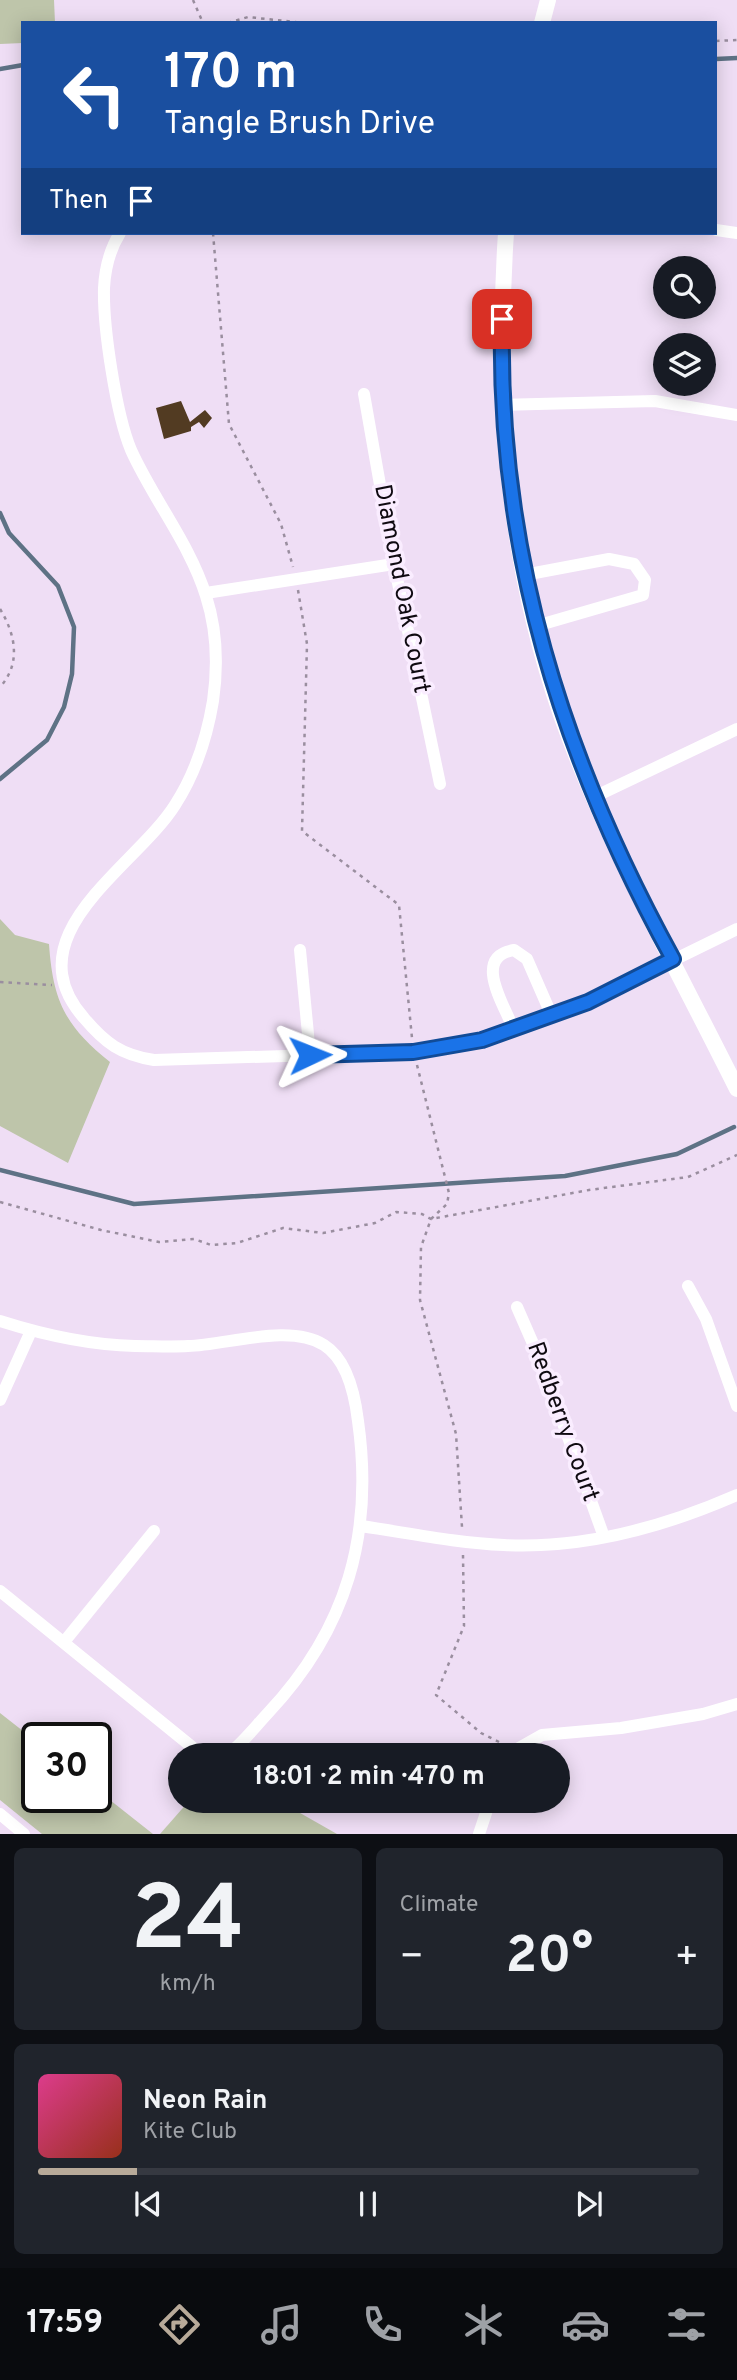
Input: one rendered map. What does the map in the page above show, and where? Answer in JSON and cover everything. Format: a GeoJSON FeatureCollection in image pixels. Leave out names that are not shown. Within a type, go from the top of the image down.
{"type":"FeatureCollection","features":[{"type":"Feature","properties":{"kind":"street"},"geometry":{"type":"LineString","coordinates":[[543,21],[548,0]]}},
{"type":"Feature","properties":{"kind":"street"},"geometry":{"type":"LineString","coordinates":[[717,230],[737,233]]}},
{"type":"Feature","properties":{"kind":"street"},"geometry":{"type":"LineString","coordinates":[[114,235],[104,288],[105,314],[121,414],[130,447],[206,593],[216,651],[212,703],[202,747],[176,803],[157,831],[83,908],[62,952],[65,985],[75,1009],[105,1043],[120,1052],[144,1059],[413,1052],[482,1040],[588,1002],[737,929]]}},
{"type":"Feature","properties":{"kind":"street"},"geometry":{"type":"LineString","coordinates":[[506,235],[501,332],[503,405],[511,504],[536,625],[562,715],[620,858],[737,1089]]}},
{"type":"Feature","properties":{"kind":"street","name":"Diamond Oak Court"},"geometry":{"type":"LineString","coordinates":[[364,394],[394,564],[440,785]]}},
{"type":"Feature","properties":{"kind":"street"},"geometry":{"type":"LineString","coordinates":[[503,405],[655,401],[737,415]]}},
{"type":"Feature","properties":{"kind":"street"},"geometry":{"type":"LineString","coordinates":[[524,575],[609,559],[634,564],[645,580],[643,595],[536,625]]}},
{"type":"Feature","properties":{"kind":"street"},"geometry":{"type":"LineString","coordinates":[[206,593],[394,564]]}},
{"type":"Feature","properties":{"kind":"street"},"geometry":{"type":"LineString","coordinates":[[594,797],[737,729]]}},
{"type":"Feature","properties":{"kind":"street"},"geometry":{"type":"LineString","coordinates":[[300,950],[310,1055]]}},
{"type":"Feature","properties":{"kind":"street"},"geometry":{"type":"LineString","coordinates":[[513,1028],[491,972],[495,958],[503,952],[514,950],[527,959],[551,1014]]}},
{"type":"Feature","properties":{"kind":"street"},"geometry":{"type":"LineString","coordinates":[[688,1286],[706,1319],[737,1406]]}},
{"type":"Feature","properties":{"kind":"street","name":"Redberry Court"},"geometry":{"type":"LineString","coordinates":[[517,1307],[541,1362],[604,1537]]}},
{"type":"Feature","properties":{"kind":"street"},"geometry":{"type":"LineString","coordinates":[[0,1321],[73,1340],[132,1346],[190,1346],[281,1336],[302,1337],[324,1345],[337,1357],[356,1407],[363,1485],[361,1526],[348,1586],[320,1646],[283,1698],[239,1743]]}},
{"type":"Feature","properties":{"kind":"street"},"geometry":{"type":"LineString","coordinates":[[0,1400],[31,1331]]}},
{"type":"Feature","properties":{"kind":"street"},"geometry":{"type":"LineString","coordinates":[[361,1526],[463,1541],[536,1545],[604,1537],[657,1525],[737,1495]]}},
{"type":"Feature","properties":{"kind":"street"},"geometry":{"type":"LineString","coordinates":[[64,1642],[154,1531]]}},
{"type":"Feature","properties":{"kind":"street"},"geometry":{"type":"LineString","coordinates":[[0,1591],[187,1743]]}},
{"type":"Feature","properties":{"kind":"street"},"geometry":{"type":"LineString","coordinates":[[530,1743],[542,1735],[621,1728],[703,1714],[737,1704]]}},
{"type":"Feature","properties":{"kind":"street"},"geometry":{"type":"LineString","coordinates":[[479,1834],[486,1813]]}},
{"type":"Feature","properties":{"kind":"street"},"geometry":{"type":"LineString","coordinates":[[0,1814],[24,1834]]}},
{"type":"Feature","properties":{"kind":"path"},"geometry":{"type":"LineString","coordinates":[[193,0],[202,21]]}},
{"type":"Feature","properties":{"kind":"path"},"geometry":{"type":"LineString","coordinates":[[236,21],[248,18],[281,21]]}},
{"type":"Feature","properties":{"kind":"path"},"geometry":{"type":"LineString","coordinates":[[717,41],[737,40]]}},
{"type":"Feature","properties":{"kind":"path"},"geometry":{"type":"LineString","coordinates":[[213,235],[229,424],[281,524],[296,579],[307,644],[303,831],[399,905],[413,1052],[449,1193],[447,1205],[431,1219],[421,1247],[420,1300],[456,1434],[463,1541],[464,1626],[436,1695],[481,1733],[498,1743]]}},
{"type":"Feature","properties":{"kind":"path"},"geometry":{"type":"LineString","coordinates":[[0,609],[16,651],[10,676],[0,687]]}},
{"type":"Feature","properties":{"kind":"path"},"geometry":{"type":"LineString","coordinates":[[0,982],[65,985]]}},
{"type":"Feature","properties":{"kind":"path"},"geometry":{"type":"LineString","coordinates":[[0,1202],[101,1230],[159,1242],[194,1239],[211,1245],[237,1243],[283,1228],[323,1233],[376,1223],[396,1212],[422,1214],[431,1219],[589,1191],[688,1177],[737,1155]]}},
{"type":"Feature","properties":{"kind":"green space"},"geometry":{"type":"Polygon","coordinates":[[[0,0],[54,0],[55,21],[21,21],[21,43],[0,44],[0,0]]]}},
{"type":"Feature","properties":{"kind":"green space"},"geometry":{"type":"Polygon","coordinates":[[[0,919],[15,935],[49,944],[54,981],[64,1011],[82,1036],[110,1062],[68,1163],[0,1126],[0,919]]]}},
{"type":"Feature","properties":{"kind":"green space"},"geometry":{"type":"Polygon","coordinates":[[[0,1713],[21,1729],[21,1813],[112,1813],[112,1802],[153,1834],[42,1834],[0,1800],[0,1713]]]}},
{"type":"Feature","properties":{"kind":"green space"},"geometry":{"type":"Polygon","coordinates":[[[178,1813],[300,1813],[337,1834],[160,1834],[178,1813]]]}},
{"type":"Feature","properties":{"kind":"building"},"geometry":{"type":"Polygon","coordinates":[[[181,401],[190,422],[205,410],[212,418],[204,428],[199,422],[191,427],[191,431],[164,439],[156,408],[181,401]]]}},
{"type":"Feature","properties":{"kind":"waterway"},"geometry":{"type":"LineString","coordinates":[[717,59],[737,58]]}},
{"type":"Feature","properties":{"kind":"waterway"},"geometry":{"type":"LineString","coordinates":[[0,69],[21,65]]}},
{"type":"Feature","properties":{"kind":"waterway"},"geometry":{"type":"LineString","coordinates":[[0,513],[9,533],[58,586],[74,627],[72,674],[64,707],[47,740],[0,779]]}},
{"type":"Feature","properties":{"kind":"waterway"},"geometry":{"type":"LineString","coordinates":[[0,1170],[134,1204],[565,1176],[677,1154],[734,1127]]}},
{"type":"Feature","properties":{"kind":"route"},"geometry":{"type":"LineString","coordinates":[[310,1055],[436,1050],[482,1040],[588,1002],[673,959],[620,858],[562,715],[547,668],[517,544],[511,504],[505,456],[502,319]]}}]}
